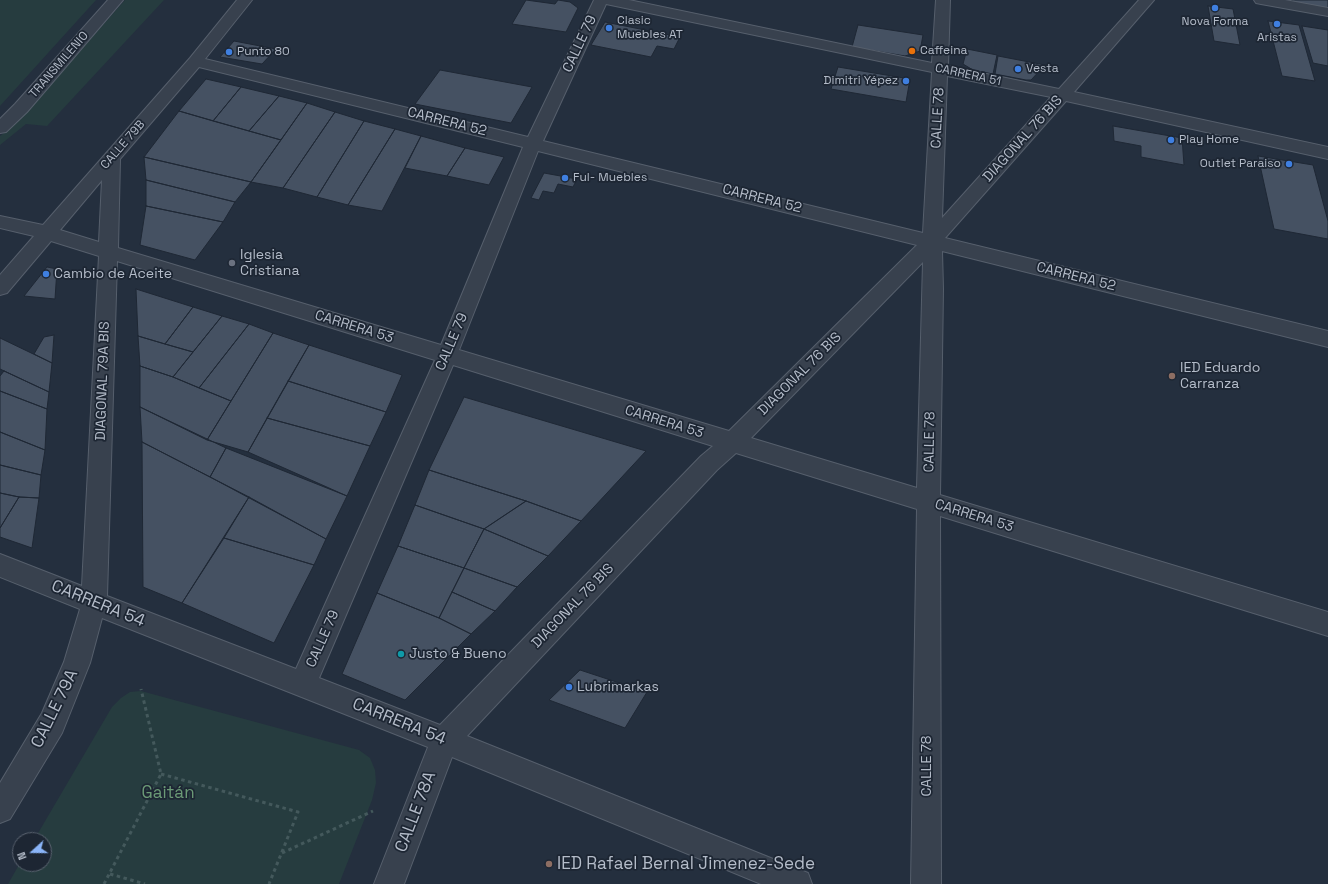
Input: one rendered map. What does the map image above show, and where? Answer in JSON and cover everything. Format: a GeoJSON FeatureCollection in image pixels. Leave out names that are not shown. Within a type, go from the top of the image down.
{"type":"FeatureCollection","features":[{"type":"Feature","properties":{"kind":"street","name":"TRANSMILENIO"},"geometry":{"type":"LineString","coordinates":[[0,111],[101,0]]}},
{"type":"Feature","properties":{"kind":"street","name":"TRANSMILENIO"},"geometry":{"type":"LineString","coordinates":[[0,128],[21,108],[116,0]]}},
{"type":"Feature","properties":{"kind":"street","name":"CALLE 79B"},"geometry":{"type":"LineString","coordinates":[[0,288],[245,0]]}},
{"type":"Feature","properties":{"kind":"street","name":"CALLE 79"},"geometry":{"type":"LineString","coordinates":[[303,684],[447,355],[533,143],[601,0]]}},
{"type":"Feature","properties":{"kind":"street","name":"CARRERA 51"},"geometry":{"type":"LineString","coordinates":[[608,0],[1063,95],[1328,153]]}},
{"type":"Feature","properties":{"kind":"street","name":"CALLE 78"},"geometry":{"type":"LineString","coordinates":[[926,884],[929,502],[933,289],[932,241],[943,0]]}},
{"type":"Feature","properties":{"kind":"street","name":"DIAGONAL 76 BIS"},"geometry":{"type":"LineString","coordinates":[[444,741],[709,463],[732,442],[932,241],[1147,0]]}},
{"type":"Feature","properties":{"kind":"street"},"geometry":{"type":"LineString","coordinates":[[1261,0],[1328,12]]}},
{"type":"Feature","properties":{"kind":"street","name":"CARRERA 52"},"geometry":{"type":"LineString","coordinates":[[195,60],[1328,339]]}},
{"type":"Feature","properties":{"kind":"street","name":"DIAGONAL 79A BIS"},"geometry":{"type":"LineString","coordinates":[[94,603],[112,158]]}},
{"type":"Feature","properties":{"kind":"street","name":"CARRERA 53"},"geometry":{"type":"LineString","coordinates":[[0,222],[47,233],[1328,624]]}},
{"type":"Feature","properties":{"kind":"street","name":"CARRERA 54"},"geometry":{"type":"LineString","coordinates":[[0,565],[303,684],[797,884]]}},
{"type":"Feature","properties":{"kind":"street","name":"CALLE 79A"},"geometry":{"type":"LineString","coordinates":[[0,809],[52,723],[77,663],[94,603]]}},
{"type":"Feature","properties":{"kind":"street","name":"CALLE 78A"},"geometry":{"type":"LineString","coordinates":[[389,884],[444,741]]}},
{"type":"Feature","properties":{"kind":"path"},"geometry":{"type":"LineString","coordinates":[[104,884],[161,774],[141,689]]}},
{"type":"Feature","properties":{"kind":"path"},"geometry":{"type":"LineString","coordinates":[[161,774],[298,812],[269,884]]}},
{"type":"Feature","properties":{"kind":"path"},"geometry":{"type":"LineString","coordinates":[[282,853],[373,811]]}},
{"type":"Feature","properties":{"kind":"path"},"geometry":{"type":"LineString","coordinates":[[110,874],[144,884]]}},
{"type":"Feature","properties":{"kind":"green space"},"geometry":{"type":"Polygon","coordinates":[[[0,0],[96,0],[0,106],[0,0]]]}},
{"type":"Feature","properties":{"kind":"green space"},"geometry":{"type":"Polygon","coordinates":[[[125,0],[164,0],[47,126],[26,124],[0,145],[0,136],[13,126],[125,0]]]}},
{"type":"Feature","properties":{"kind":"green space","name":"Gaitán"},"geometry":{"type":"Polygon","coordinates":[[[141,691],[359,750],[370,758],[375,770],[376,783],[372,800],[339,884],[8,884],[15,872],[52,872],[52,832],[39,832],[112,707],[130,692],[141,691]]]}},
{"type":"Feature","properties":{"kind":"building"},"geometry":{"type":"Polygon","coordinates":[[[526,0],[555,4],[558,0],[570,2],[578,8],[566,32],[512,24],[526,0]]]}},
{"type":"Feature","properties":{"kind":"building"},"geometry":{"type":"Polygon","coordinates":[[[1292,0],[1328,0],[1328,9],[1293,3],[1292,0]]]}},
{"type":"Feature","properties":{"kind":"building"},"geometry":{"type":"Polygon","coordinates":[[[1208,6],[1233,9],[1240,45],[1214,41],[1208,6]]]}},
{"type":"Feature","properties":{"kind":"building"},"geometry":{"type":"Polygon","coordinates":[[[1268,21],[1299,25],[1315,81],[1282,76],[1268,21]]]}},
{"type":"Feature","properties":{"kind":"building"},"geometry":{"type":"Polygon","coordinates":[[[605,22],[680,37],[674,49],[657,46],[651,57],[591,45],[605,22]]]}},
{"type":"Feature","properties":{"kind":"building"},"geometry":{"type":"Polygon","coordinates":[[[858,25],[923,35],[920,51],[905,56],[852,47],[858,25]]]}},
{"type":"Feature","properties":{"kind":"building"},"geometry":{"type":"Polygon","coordinates":[[[1302,26],[1328,30],[1328,66],[1313,63],[1302,26]]]}},
{"type":"Feature","properties":{"kind":"building"},"geometry":{"type":"Polygon","coordinates":[[[234,41],[276,49],[262,64],[220,57],[234,41]]]}},
{"type":"Feature","properties":{"kind":"building"},"geometry":{"type":"Polygon","coordinates":[[[967,49],[997,55],[993,74],[973,70],[963,64],[967,49]]]}},
{"type":"Feature","properties":{"kind":"building","name":"Vesta"},"geometry":{"type":"Polygon","coordinates":[[[998,56],[1045,65],[1031,80],[1026,80],[995,74],[998,56]]]}},
{"type":"Feature","properties":{"kind":"building"},"geometry":{"type":"Polygon","coordinates":[[[838,67],[910,79],[906,102],[831,89],[838,67]]]}},
{"type":"Feature","properties":{"kind":"building"},"geometry":{"type":"Polygon","coordinates":[[[440,70],[532,87],[511,123],[415,104],[440,70]]]}},
{"type":"Feature","properties":{"kind":"building"},"geometry":{"type":"Polygon","coordinates":[[[206,79],[241,87],[213,121],[179,111],[206,79]]]}},
{"type":"Feature","properties":{"kind":"building"},"geometry":{"type":"Polygon","coordinates":[[[241,87],[279,96],[249,131],[213,121],[241,87]]]}},
{"type":"Feature","properties":{"kind":"building"},"geometry":{"type":"Polygon","coordinates":[[[279,96],[307,103],[281,140],[249,131],[279,96]]]}},
{"type":"Feature","properties":{"kind":"building"},"geometry":{"type":"Polygon","coordinates":[[[307,103],[335,112],[283,188],[251,182],[307,103]]]}},
{"type":"Feature","properties":{"kind":"building"},"geometry":{"type":"Polygon","coordinates":[[[179,111],[281,140],[251,182],[144,157],[179,111]]]}},
{"type":"Feature","properties":{"kind":"building"},"geometry":{"type":"Polygon","coordinates":[[[335,112],[364,121],[317,197],[283,188],[335,112]]]}},
{"type":"Feature","properties":{"kind":"building"},"geometry":{"type":"Polygon","coordinates":[[[364,121],[395,129],[348,205],[317,197],[364,121]]]}},
{"type":"Feature","properties":{"kind":"building"},"geometry":{"type":"Polygon","coordinates":[[[1113,126],[1182,138],[1184,165],[1141,157],[1141,146],[1114,141],[1113,126]]]}},
{"type":"Feature","properties":{"kind":"building"},"geometry":{"type":"Polygon","coordinates":[[[395,129],[421,136],[382,211],[348,205],[395,129]]]}},
{"type":"Feature","properties":{"kind":"building"},"geometry":{"type":"Polygon","coordinates":[[[421,136],[465,148],[447,176],[405,168],[421,136]]]}},
{"type":"Feature","properties":{"kind":"building"},"geometry":{"type":"Polygon","coordinates":[[[465,148],[504,157],[489,185],[447,176],[465,148]]]}},
{"type":"Feature","properties":{"kind":"building"},"geometry":{"type":"Polygon","coordinates":[[[1258,156],[1313,165],[1328,221],[1328,239],[1274,229],[1258,156]]]}},
{"type":"Feature","properties":{"kind":"building"},"geometry":{"type":"Polygon","coordinates":[[[144,157],[251,182],[235,202],[146,180],[144,157]]]}},
{"type":"Feature","properties":{"kind":"building"},"geometry":{"type":"Polygon","coordinates":[[[544,173],[577,179],[573,187],[558,184],[554,193],[543,191],[539,200],[531,198],[544,173]]]}},
{"type":"Feature","properties":{"kind":"building"},"geometry":{"type":"Polygon","coordinates":[[[146,180],[235,202],[223,222],[146,206],[146,180]]]}},
{"type":"Feature","properties":{"kind":"building"},"geometry":{"type":"Polygon","coordinates":[[[146,206],[223,222],[195,260],[140,245],[146,206]]]}},
{"type":"Feature","properties":{"kind":"building"},"geometry":{"type":"Polygon","coordinates":[[[47,267],[57,269],[55,299],[24,296],[47,267]]]}},
{"type":"Feature","properties":{"kind":"building"},"geometry":{"type":"Polygon","coordinates":[[[136,289],[193,307],[165,344],[138,336],[136,289]]]}},
{"type":"Feature","properties":{"kind":"building"},"geometry":{"type":"Polygon","coordinates":[[[193,307],[222,316],[193,352],[165,344],[193,307]]]}},
{"type":"Feature","properties":{"kind":"building"},"geometry":{"type":"Polygon","coordinates":[[[222,316],[249,324],[199,388],[173,377],[222,316]]]}},
{"type":"Feature","properties":{"kind":"building"},"geometry":{"type":"Polygon","coordinates":[[[249,324],[273,333],[231,401],[199,388],[249,324]]]}},
{"type":"Feature","properties":{"kind":"building"},"geometry":{"type":"Polygon","coordinates":[[[273,333],[309,345],[248,452],[207,440],[273,333]]]}},
{"type":"Feature","properties":{"kind":"building"},"geometry":{"type":"Polygon","coordinates":[[[54,335],[52,363],[34,354],[44,337],[54,335]]]}},
{"type":"Feature","properties":{"kind":"building"},"geometry":{"type":"Polygon","coordinates":[[[138,336],[193,352],[173,377],[140,366],[138,336]]]}},
{"type":"Feature","properties":{"kind":"building"},"geometry":{"type":"Polygon","coordinates":[[[0,338],[52,363],[49,392],[0,369],[0,338]]]}},
{"type":"Feature","properties":{"kind":"building"},"geometry":{"type":"Polygon","coordinates":[[[309,345],[402,375],[386,412],[288,381],[309,345]]]}},
{"type":"Feature","properties":{"kind":"building"},"geometry":{"type":"Polygon","coordinates":[[[140,366],[173,377],[231,401],[207,440],[140,407],[140,366]]]}},
{"type":"Feature","properties":{"kind":"building"},"geometry":{"type":"Polygon","coordinates":[[[4,371],[49,392],[47,409],[0,391],[0,376],[4,371]]]}},
{"type":"Feature","properties":{"kind":"building"},"geometry":{"type":"Polygon","coordinates":[[[288,381],[386,412],[370,446],[267,418],[288,381]]]}},
{"type":"Feature","properties":{"kind":"building"},"geometry":{"type":"Polygon","coordinates":[[[0,391],[47,409],[45,450],[0,432],[0,391]]]}},
{"type":"Feature","properties":{"kind":"building"},"geometry":{"type":"Polygon","coordinates":[[[464,397],[646,451],[581,521],[526,501],[429,470],[464,397]]]}},
{"type":"Feature","properties":{"kind":"building"},"geometry":{"type":"Polygon","coordinates":[[[140,407],[226,448],[210,477],[142,442],[140,407]]]}},
{"type":"Feature","properties":{"kind":"building"},"geometry":{"type":"Polygon","coordinates":[[[267,418],[370,446],[347,496],[248,452],[267,418]]]}},
{"type":"Feature","properties":{"kind":"building"},"geometry":{"type":"Polygon","coordinates":[[[0,432],[45,450],[41,475],[0,465],[0,432]]]}},
{"type":"Feature","properties":{"kind":"building"},"geometry":{"type":"Polygon","coordinates":[[[142,442],[249,497],[182,603],[143,587],[142,442]]]}},
{"type":"Feature","properties":{"kind":"building"},"geometry":{"type":"Polygon","coordinates":[[[226,448],[347,496],[326,539],[210,477],[226,448]]]}},
{"type":"Feature","properties":{"kind":"building"},"geometry":{"type":"Polygon","coordinates":[[[0,465],[41,475],[39,498],[19,497],[0,493],[0,465]]]}},
{"type":"Feature","properties":{"kind":"building"},"geometry":{"type":"Polygon","coordinates":[[[429,470],[526,501],[484,529],[415,505],[429,470]]]}},
{"type":"Feature","properties":{"kind":"building"},"geometry":{"type":"Polygon","coordinates":[[[0,493],[19,497],[0,528],[0,493]]]}},
{"type":"Feature","properties":{"kind":"building"},"geometry":{"type":"Polygon","coordinates":[[[19,497],[39,498],[32,548],[0,537],[0,528],[19,497]]]}},
{"type":"Feature","properties":{"kind":"building"},"geometry":{"type":"Polygon","coordinates":[[[249,497],[326,539],[314,565],[224,538],[249,497]]]}},
{"type":"Feature","properties":{"kind":"building"},"geometry":{"type":"Polygon","coordinates":[[[526,501],[581,521],[548,556],[484,529],[526,501]]]}},
{"type":"Feature","properties":{"kind":"building"},"geometry":{"type":"Polygon","coordinates":[[[415,505],[484,529],[464,568],[398,546],[415,505]]]}},
{"type":"Feature","properties":{"kind":"building"},"geometry":{"type":"Polygon","coordinates":[[[484,529],[548,556],[517,587],[464,568],[484,529]]]}},
{"type":"Feature","properties":{"kind":"building"},"geometry":{"type":"Polygon","coordinates":[[[224,538],[314,565],[274,643],[182,603],[224,538]]]}},
{"type":"Feature","properties":{"kind":"building"},"geometry":{"type":"Polygon","coordinates":[[[398,546],[464,568],[439,618],[377,593],[398,546]]]}},
{"type":"Feature","properties":{"kind":"building"},"geometry":{"type":"Polygon","coordinates":[[[464,568],[517,587],[495,611],[452,592],[464,568]]]}},
{"type":"Feature","properties":{"kind":"building"},"geometry":{"type":"Polygon","coordinates":[[[452,592],[495,611],[471,634],[439,618],[452,592]]]}},
{"type":"Feature","properties":{"kind":"building","name":"Justo & Bueno"},"geometry":{"type":"Polygon","coordinates":[[[377,593],[439,618],[471,634],[405,700],[342,674],[377,593]]]}},
{"type":"Feature","properties":{"kind":"building"},"geometry":{"type":"Polygon","coordinates":[[[580,670],[647,692],[625,728],[549,700],[580,670]]]}},
{"type":"Feature","properties":{"kind":"place","name":"Nova Forma"},"geometry":{"type":"Point","coordinates":[1215,8]}},
{"type":"Feature","properties":{"kind":"place","name":"Aristas"},"geometry":{"type":"Point","coordinates":[1277,24]}},
{"type":"Feature","properties":{"kind":"place","name":"Clasic Muebles AT"},"geometry":{"type":"Point","coordinates":[609,28]}},
{"type":"Feature","properties":{"kind":"place","name":"Caffeina"},"geometry":{"type":"Point","coordinates":[912,51]}},
{"type":"Feature","properties":{"kind":"place","name":"Punto 80"},"geometry":{"type":"Point","coordinates":[229,52]}},
{"type":"Feature","properties":{"kind":"place","name":"Vesta"},"geometry":{"type":"Point","coordinates":[1018,69]}},
{"type":"Feature","properties":{"kind":"place","name":"Dimitri Yépez"},"geometry":{"type":"Point","coordinates":[906,81]}},
{"type":"Feature","properties":{"kind":"place","name":"Play Home"},"geometry":{"type":"Point","coordinates":[1171,140]}},
{"type":"Feature","properties":{"kind":"place","name":"Outlet Paraiso"},"geometry":{"type":"Point","coordinates":[1289,164]}},
{"type":"Feature","properties":{"kind":"place","name":"Ful- Muebles"},"geometry":{"type":"Point","coordinates":[565,178]}},
{"type":"Feature","properties":{"kind":"place","name":"Iglesia Cristiana"},"geometry":{"type":"Point","coordinates":[232,263]}},
{"type":"Feature","properties":{"kind":"place","name":"Cambio de Aceite"},"geometry":{"type":"Point","coordinates":[46,274]}},
{"type":"Feature","properties":{"kind":"place","name":"IED Eduardo Carranza"},"geometry":{"type":"Point","coordinates":[1172,376]}},
{"type":"Feature","properties":{"kind":"place","name":"Justo & Bueno"},"geometry":{"type":"Point","coordinates":[401,654]}},
{"type":"Feature","properties":{"kind":"place","name":"Lubrimarkas"},"geometry":{"type":"Point","coordinates":[569,687]}},
{"type":"Feature","properties":{"kind":"place","name":"IED Rafael Bernal Jimenez-Sede"},"geometry":{"type":"Point","coordinates":[549,864]}}]}
